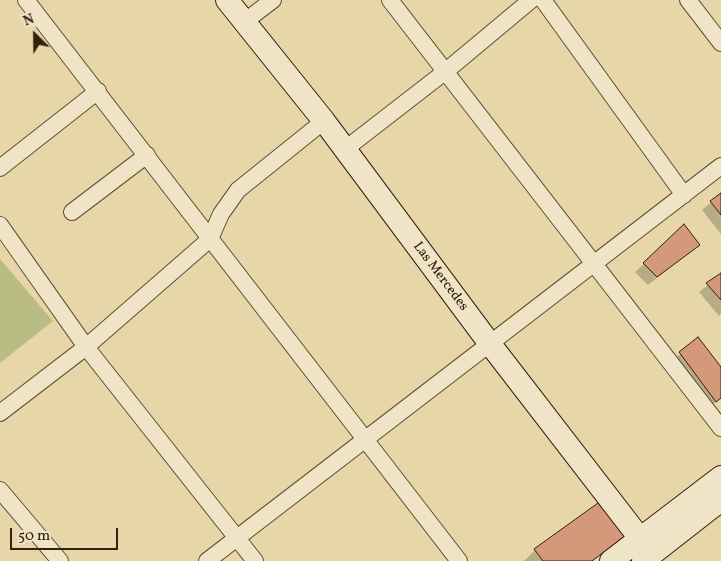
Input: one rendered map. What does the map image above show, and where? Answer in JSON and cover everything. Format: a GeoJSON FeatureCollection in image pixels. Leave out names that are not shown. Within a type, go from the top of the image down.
{"type":"FeatureCollection","features":[{"type":"Feature","properties":{"kind":"street"},"geometry":{"type":"LineString","coordinates":[[26,0],[148,155],[210,239],[459,561]]}},
{"type":"Feature","properties":{"kind":"street","name":"Las Mercedes"},"geometry":{"type":"LineString","coordinates":[[227,0],[324,121],[648,554]]}},
{"type":"Feature","properties":{"kind":"street"},"geometry":{"type":"LineString","coordinates":[[244,22],[273,0]]}},
{"type":"Feature","properties":{"kind":"street"},"geometry":{"type":"LineString","coordinates":[[390,0],[592,265],[721,428]]}},
{"type":"Feature","properties":{"kind":"street"},"geometry":{"type":"LineString","coordinates":[[344,150],[446,71],[531,0]]}},
{"type":"Feature","properties":{"kind":"street"},"geometry":{"type":"LineString","coordinates":[[543,0],[684,195]]}},
{"type":"Feature","properties":{"kind":"street"},"geometry":{"type":"LineString","coordinates":[[688,0],[721,43]]}},
{"type":"Feature","properties":{"kind":"street"},"geometry":{"type":"LineString","coordinates":[[0,168],[98,91]]}},
{"type":"Feature","properties":{"kind":"street"},"geometry":{"type":"LineString","coordinates":[[0,413],[86,347],[210,239],[221,214],[238,190],[324,121]]}},
{"type":"Feature","properties":{"kind":"street"},"geometry":{"type":"LineString","coordinates":[[72,212],[148,155]]}},
{"type":"Feature","properties":{"kind":"street"},"geometry":{"type":"LineString","coordinates":[[207,561],[721,166]]}},
{"type":"Feature","properties":{"kind":"street"},"geometry":{"type":"LineString","coordinates":[[0,225],[86,347],[255,561]]}},
{"type":"Feature","properties":{"kind":"street"},"geometry":{"type":"LineString","coordinates":[[648,554],[721,477]]}},
{"type":"Feature","properties":{"kind":"street"},"geometry":{"type":"LineString","coordinates":[[0,490],[60,561]]}},
{"type":"Feature","properties":{"kind":"street"},"geometry":{"type":"LineString","coordinates":[[611,561],[648,554],[721,500]]}},
{"type":"Feature","properties":{"kind":"green space"},"geometry":{"type":"Polygon","coordinates":[[[0,259],[53,321],[0,363],[0,259]]]}},
{"type":"Feature","properties":{"kind":"building"},"geometry":{"type":"Polygon","coordinates":[[[721,193],[721,215],[710,201],[721,193]]]}},
{"type":"Feature","properties":{"kind":"building"},"geometry":{"type":"Polygon","coordinates":[[[684,224],[700,245],[657,277],[643,263],[684,224]]]}},
{"type":"Feature","properties":{"kind":"building"},"geometry":{"type":"Polygon","coordinates":[[[721,273],[721,300],[706,283],[721,273]]]}},
{"type":"Feature","properties":{"kind":"building"},"geometry":{"type":"Polygon","coordinates":[[[698,337],[721,367],[721,398],[716,402],[679,352],[698,337]]]}},
{"type":"Feature","properties":{"kind":"building"},"geometry":{"type":"Polygon","coordinates":[[[598,503],[626,535],[592,561],[543,561],[534,549],[598,503]]]}}]}
